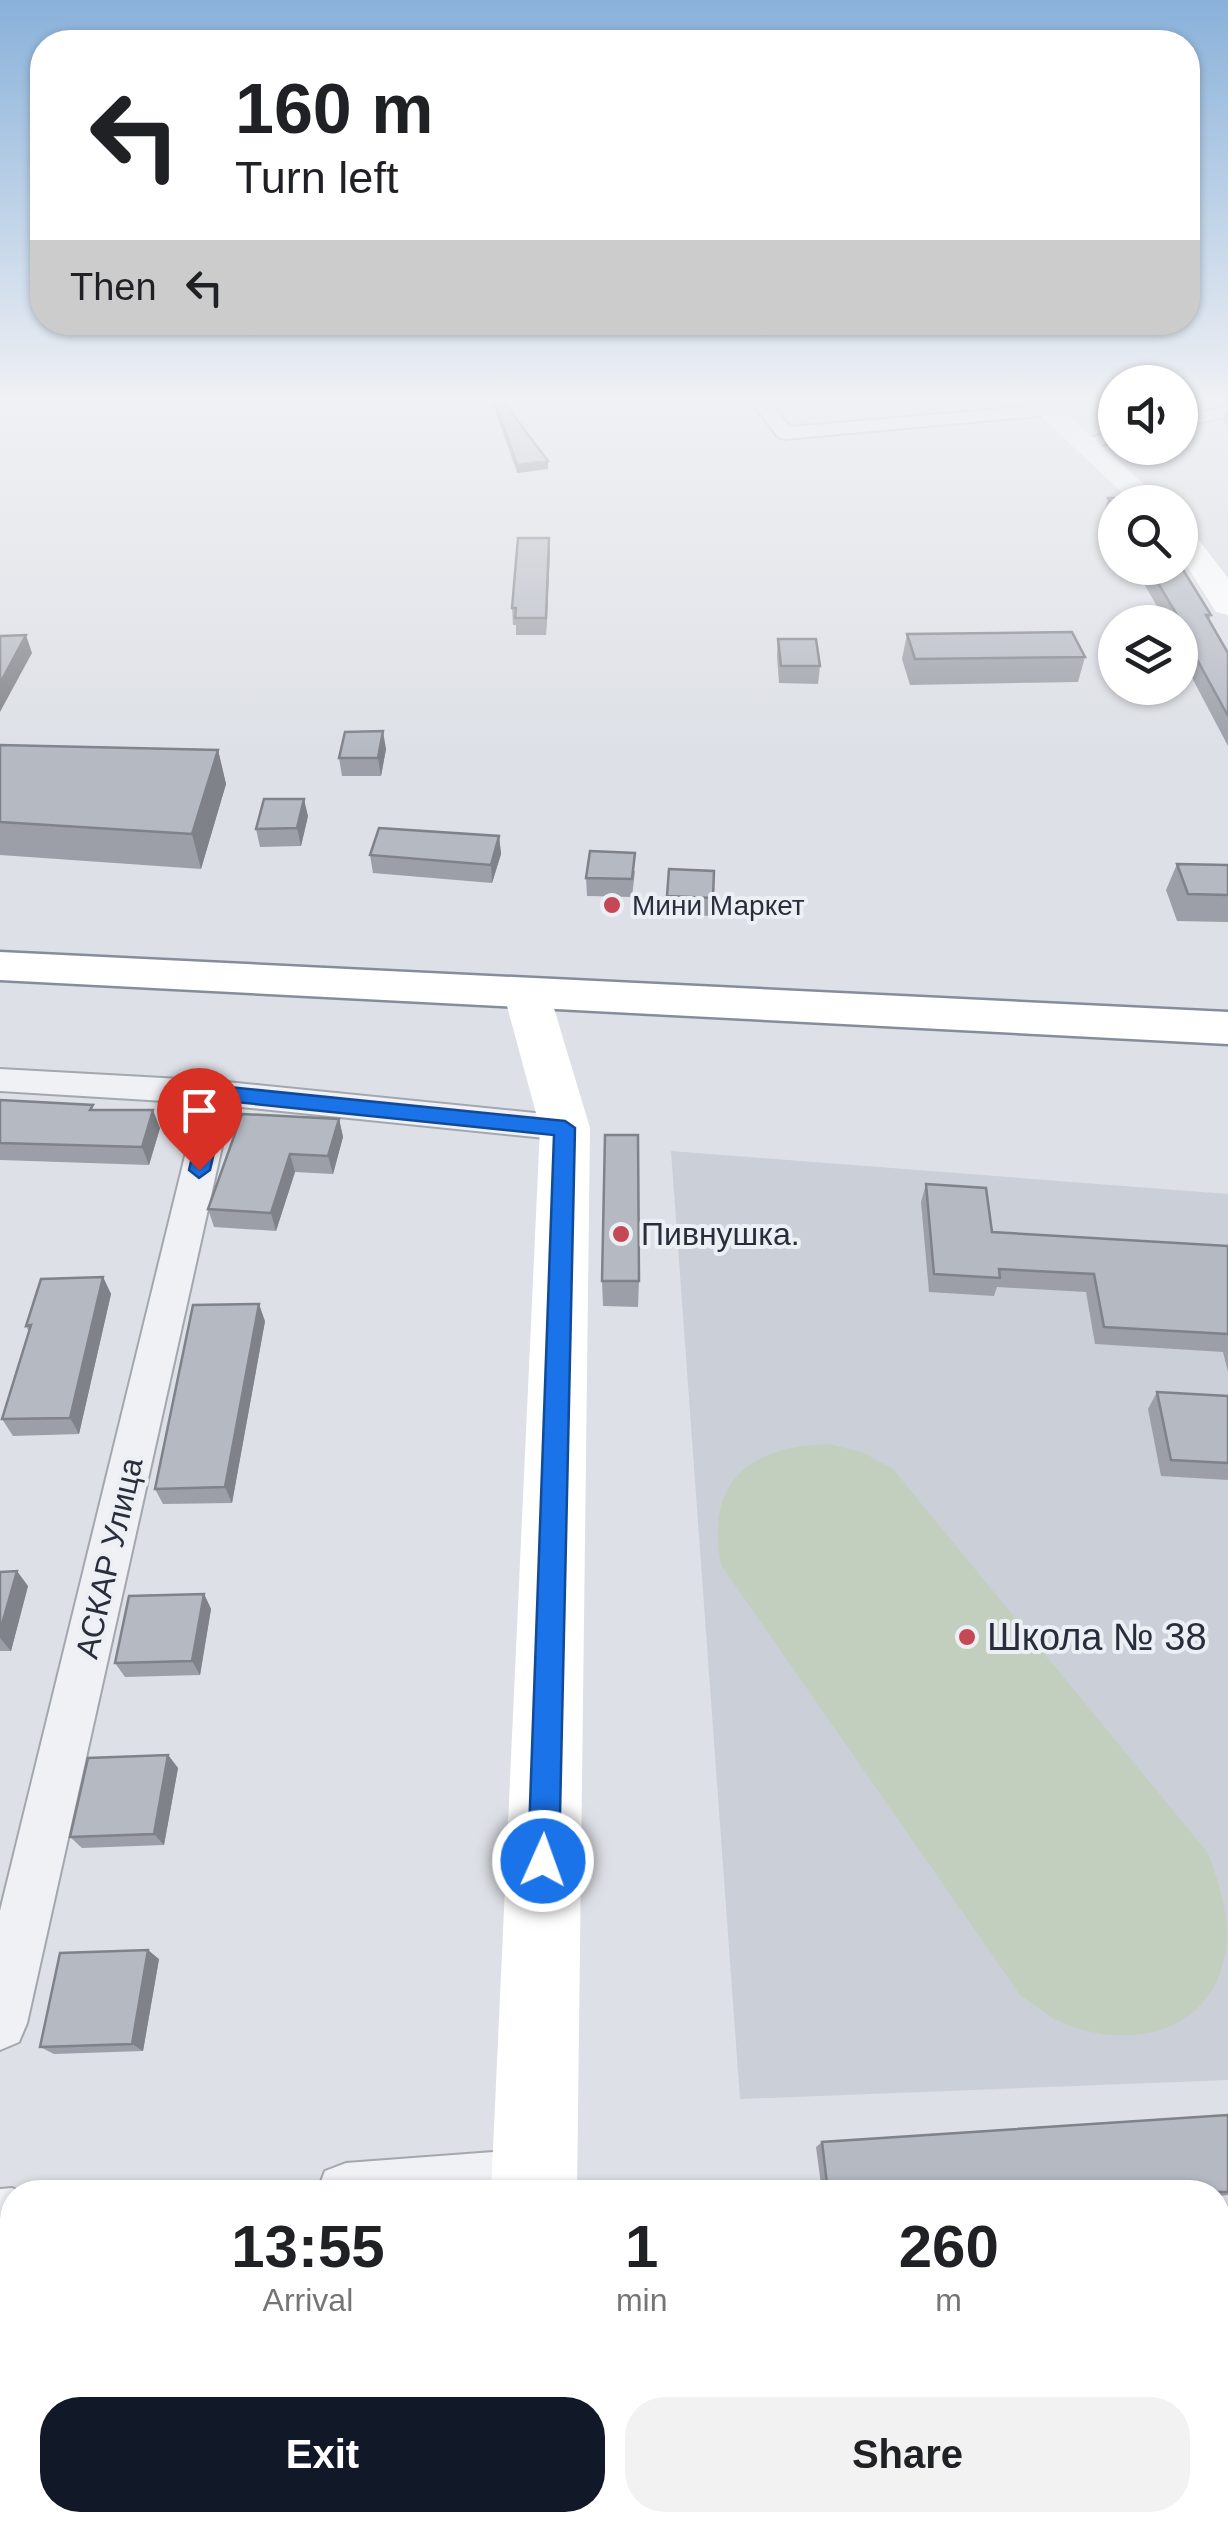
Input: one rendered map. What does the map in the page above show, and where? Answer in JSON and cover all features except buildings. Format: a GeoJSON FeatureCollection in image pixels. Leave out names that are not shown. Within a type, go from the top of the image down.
{"type":"FeatureCollection","features":[{"type":"Feature","properties":{"kind":"main road"},"geometry":{"type":"LineString","coordinates":[[1198,556],[1228,605]]}},
{"type":"Feature","properties":{"kind":"main road"},"geometry":{"type":"LineString","coordinates":[[0,966],[1228,1028]]}},
{"type":"Feature","properties":{"kind":"main road"},"geometry":{"type":"LineString","coordinates":[[527,995],[565,1128],[534,2180]]}},
{"type":"Feature","properties":{"kind":"street"},"geometry":{"type":"LineString","coordinates":[[0,1080],[218,1093],[565,1128]]}},
{"type":"Feature","properties":{"kind":"street","name":"АСКАР Улица"},"geometry":{"type":"LineString","coordinates":[[0,2023],[218,1093]]}},
{"type":"Feature","properties":{"kind":"shaded area","name":"Школа № 38"},"geometry":{"type":"Polygon","coordinates":[[[671,1151],[1228,1194],[1228,2080],[740,2099],[671,1151]]]}},
{"type":"Feature","properties":{"kind":"green space"},"geometry":{"type":"Polygon","coordinates":[[[828,1444],[862,1452],[893,1469],[1208,1853],[1222,1897],[1227,1942],[1220,1972],[1208,1996],[1191,2014],[1146,2034],[1092,2032],[1047,2015],[1020,1995],[721,1565],[720,1511],[738,1474],[775,1452],[828,1444]]]}},
{"type":"Feature","properties":{"kind":"place","name":"Мини Маркет"},"geometry":{"type":"Point","coordinates":[612,905]}},
{"type":"Feature","properties":{"kind":"place","name":"Пивнушка."},"geometry":{"type":"Point","coordinates":[621,1234]}},
{"type":"Feature","properties":{"kind":"place","name":"Школа № 38"},"geometry":{"type":"Point","coordinates":[967,1637]}},
{"type":"Feature","properties":{"kind":"route"},"geometry":{"type":"LineString","coordinates":[[199,1170],[218,1093],[565,1128],[543,1861]]}}]}
